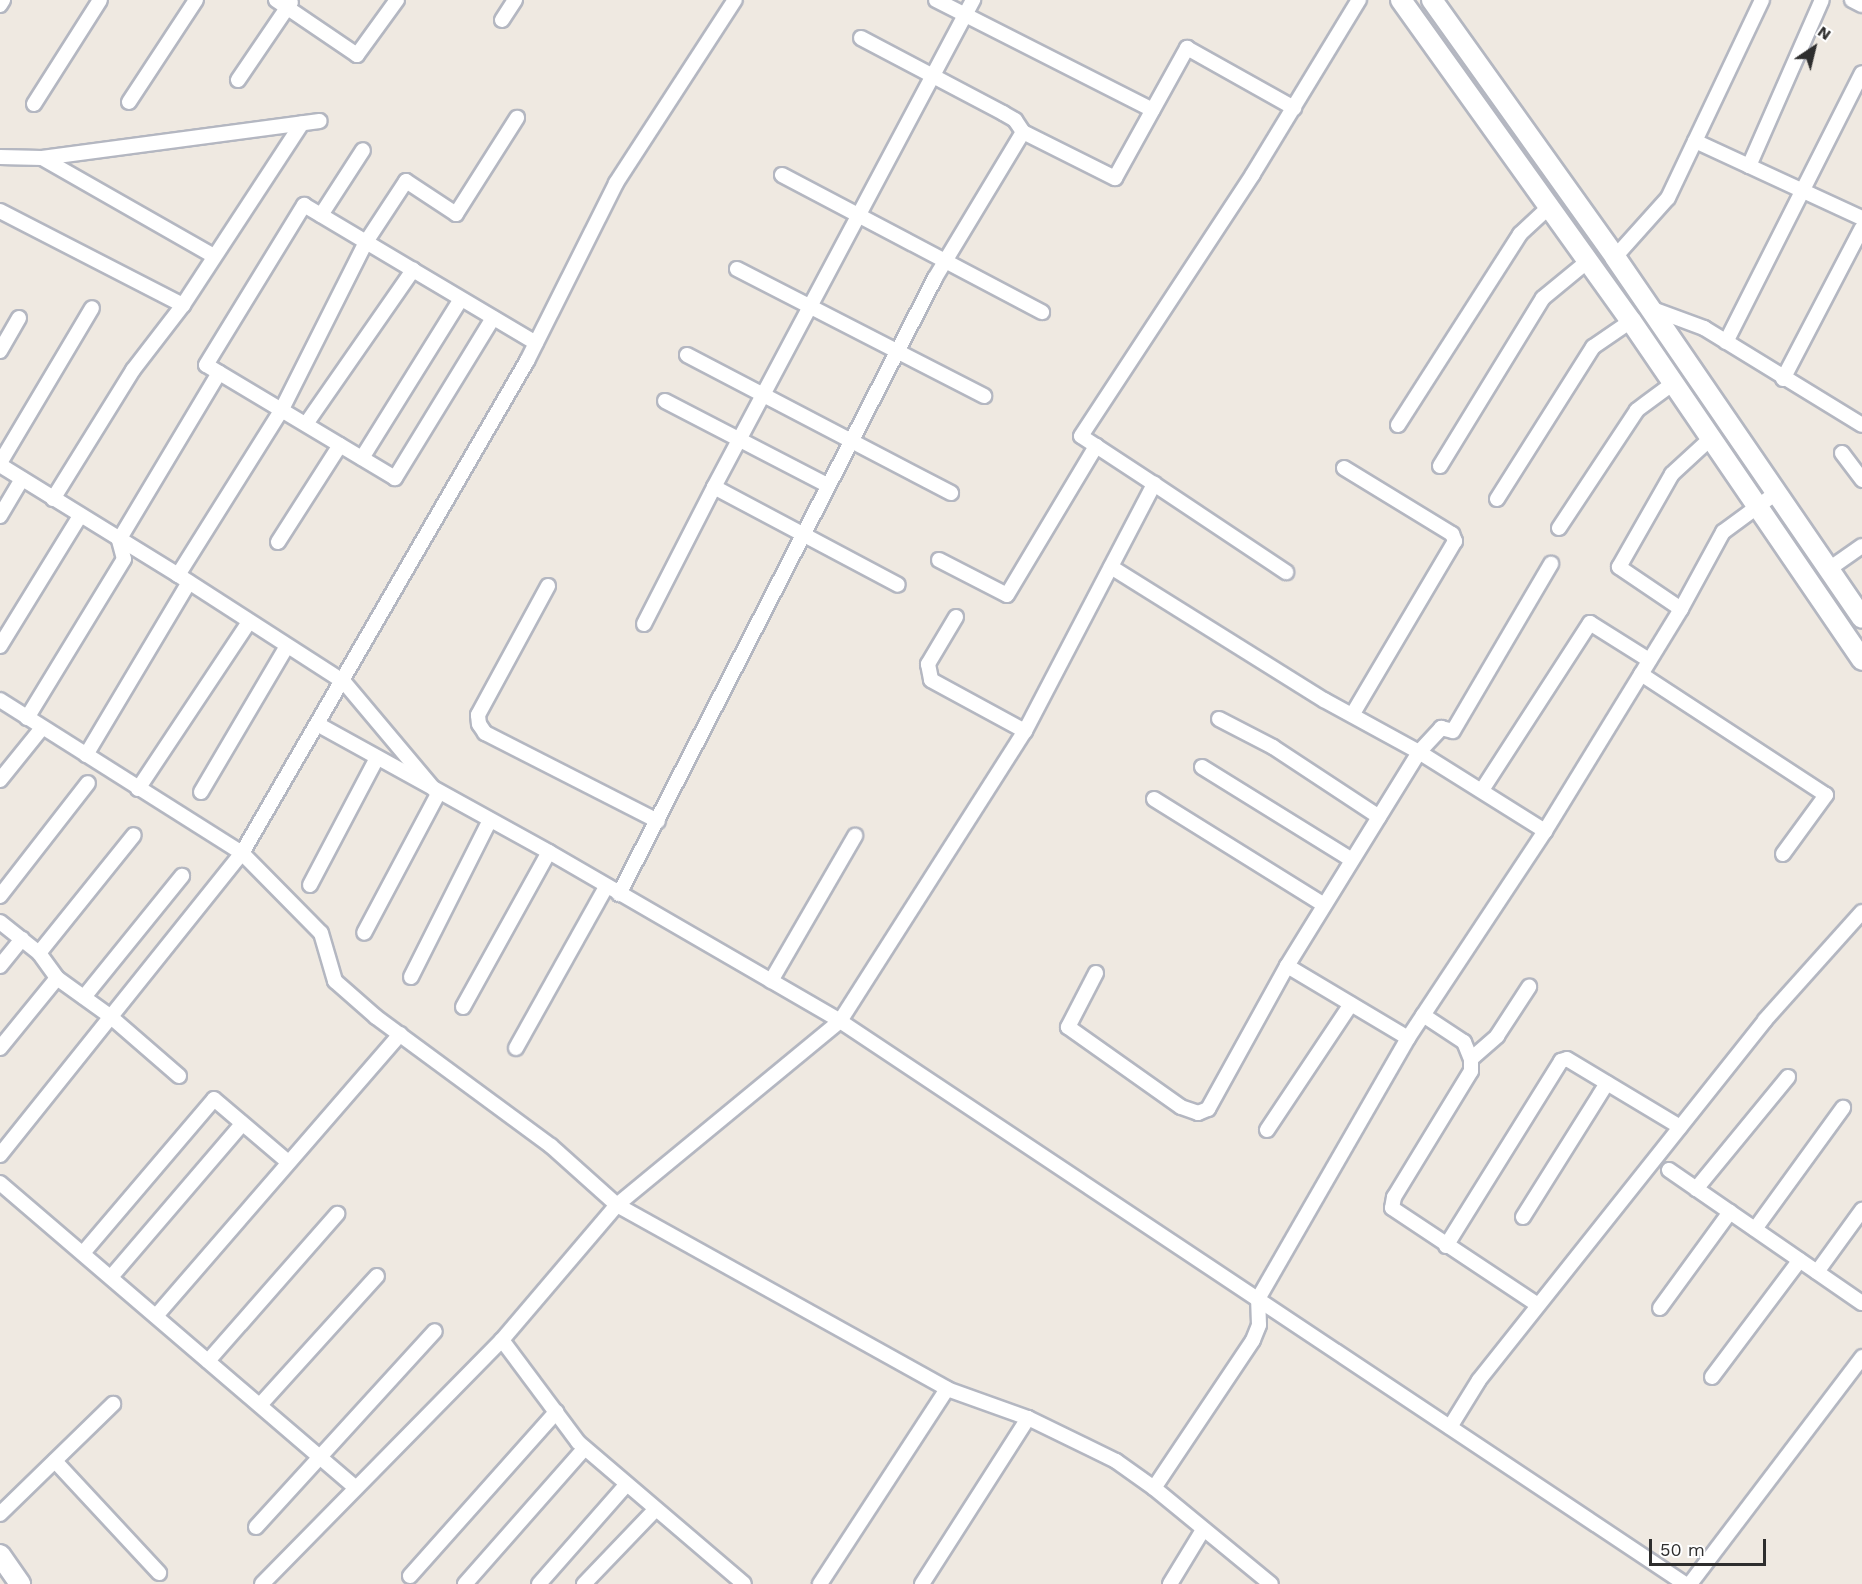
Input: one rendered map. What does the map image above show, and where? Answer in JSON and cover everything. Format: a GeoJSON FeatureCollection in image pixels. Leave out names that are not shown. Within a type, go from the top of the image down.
{"type":"FeatureCollection","features":[{"type":"Feature","properties":{"kind":"street"},"geometry":{"type":"LineString","coordinates":[[0,5],[3,0]]}},
{"type":"Feature","properties":{"kind":"street"},"geometry":{"type":"LineString","coordinates":[[34,104],[100,0]]}},
{"type":"Feature","properties":{"kind":"street"},"geometry":{"type":"LineString","coordinates":[[129,102],[196,0]]}},
{"type":"Feature","properties":{"kind":"street"},"geometry":{"type":"LineString","coordinates":[[238,80],[285,2],[357,54],[397,0]]}},
{"type":"Feature","properties":{"kind":"street"},"geometry":{"type":"LineString","coordinates":[[502,21],[516,0]]}},
{"type":"Feature","properties":{"kind":"street"},"geometry":{"type":"LineString","coordinates":[[0,1155],[242,854],[344,682],[536,343],[616,183],[735,0]]}},
{"type":"Feature","properties":{"kind":"street"},"geometry":{"type":"LineString","coordinates":[[936,0],[1153,110]]}},
{"type":"Feature","properties":{"kind":"street"},"geometry":{"type":"LineString","coordinates":[[644,624],[714,487],[765,396],[858,214],[973,0]]}},
{"type":"Feature","properties":{"kind":"street"},"geometry":{"type":"LineString","coordinates":[[1286,572],[1081,436],[1294,108],[1359,0]]}},
{"type":"Feature","properties":{"kind":"street"},"geometry":{"type":"LineString","coordinates":[[1401,0],[1631,321],[1862,660]]}},
{"type":"Feature","properties":{"kind":"street"},"geometry":{"type":"LineString","coordinates":[[1432,0],[1615,257],[1862,618]]}},
{"type":"Feature","properties":{"kind":"street"},"geometry":{"type":"LineString","coordinates":[[1615,257],[1668,198],[1762,0]]}},
{"type":"Feature","properties":{"kind":"street"},"geometry":{"type":"LineString","coordinates":[[1749,166],[1822,0]]}},
{"type":"Feature","properties":{"kind":"street"},"geometry":{"type":"LineString","coordinates":[[1852,0],[1862,5]]}},
{"type":"Feature","properties":{"kind":"street"},"geometry":{"type":"LineString","coordinates":[[861,38],[1015,120],[1023,132],[1115,178],[1187,48],[1294,108]]}},
{"type":"Feature","properties":{"kind":"street"},"geometry":{"type":"LineString","coordinates":[[1726,342],[1862,73]]}},
{"type":"Feature","properties":{"kind":"street"},"geometry":{"type":"LineString","coordinates":[[86,755],[282,409],[366,242],[406,181],[456,214],[517,118]]}},
{"type":"Feature","properties":{"kind":"street"},"geometry":{"type":"LineString","coordinates":[[0,157],[42,158],[320,121]]}},
{"type":"Feature","properties":{"kind":"street"},"geometry":{"type":"LineString","coordinates":[[53,499],[133,370],[183,305],[302,123]]}},
{"type":"Feature","properties":{"kind":"street"},"geometry":{"type":"LineString","coordinates":[[619,894],[827,484],[946,260],[1023,132]]}},
{"type":"Feature","properties":{"kind":"street"},"geometry":{"type":"LineString","coordinates":[[1695,141],[1862,218]]}},
{"type":"Feature","properties":{"kind":"street"},"geometry":{"type":"LineString","coordinates":[[321,215],[363,150]]}},
{"type":"Feature","properties":{"kind":"street"},"geometry":{"type":"LineString","coordinates":[[42,158],[214,256]]}},
{"type":"Feature","properties":{"kind":"street"},"geometry":{"type":"LineString","coordinates":[[782,175],[1042,312]]}},
{"type":"Feature","properties":{"kind":"street"},"geometry":{"type":"LineString","coordinates":[[493,318],[395,478],[206,365],[304,205],[536,343]]}},
{"type":"Feature","properties":{"kind":"street"},"geometry":{"type":"LineString","coordinates":[[1398,425],[1520,234],[1550,206]]}},
{"type":"Feature","properties":{"kind":"street"},"geometry":{"type":"LineString","coordinates":[[0,211],[183,305]]}},
{"type":"Feature","properties":{"kind":"street"},"geometry":{"type":"LineString","coordinates":[[1783,379],[1862,228]]}},
{"type":"Feature","properties":{"kind":"street"},"geometry":{"type":"LineString","coordinates":[[1440,466],[1542,298],[1588,261]]}},
{"type":"Feature","properties":{"kind":"street"},"geometry":{"type":"LineString","coordinates":[[737,269],[984,396]]}},
{"type":"Feature","properties":{"kind":"street"},"geometry":{"type":"LineString","coordinates":[[306,424],[413,270]]}},
{"type":"Feature","properties":{"kind":"street"},"geometry":{"type":"LineString","coordinates":[[362,458],[461,299]]}},
{"type":"Feature","properties":{"kind":"street"},"geometry":{"type":"LineString","coordinates":[[93,308],[0,464],[344,682],[438,794]]}},
{"type":"Feature","properties":{"kind":"street"},"geometry":{"type":"LineString","coordinates":[[1650,308],[1704,328],[1783,379],[1862,425]]}},
{"type":"Feature","properties":{"kind":"street"},"geometry":{"type":"LineString","coordinates":[[0,351],[19,318]]}},
{"type":"Feature","properties":{"kind":"street"},"geometry":{"type":"LineString","coordinates":[[1497,499],[1593,347],[1631,321]]}},
{"type":"Feature","properties":{"kind":"street"},"geometry":{"type":"LineString","coordinates":[[687,355],[951,493]]}},
{"type":"Feature","properties":{"kind":"street"},"geometry":{"type":"LineString","coordinates":[[27,718],[124,559],[119,540],[219,373]]}},
{"type":"Feature","properties":{"kind":"street"},"geometry":{"type":"LineString","coordinates":[[1559,528],[1637,410],[1672,384]]}},
{"type":"Feature","properties":{"kind":"street"},"geometry":{"type":"LineString","coordinates":[[665,400],[827,484]]}},
{"type":"Feature","properties":{"kind":"street"},"geometry":{"type":"LineString","coordinates":[[1681,609],[1619,567],[1672,474],[1711,438]]}},
{"type":"Feature","properties":{"kind":"street"},"geometry":{"type":"LineString","coordinates":[[278,542],[340,445]]}},
{"type":"Feature","properties":{"kind":"street"},"geometry":{"type":"LineString","coordinates":[[939,560],[1007,595],[1096,446]]}},
{"type":"Feature","properties":{"kind":"street"},"geometry":{"type":"LineString","coordinates":[[1842,453],[1862,480]]}},
{"type":"Feature","properties":{"kind":"street"},"geometry":{"type":"LineString","coordinates":[[1344,468],[1452,534],[1455,541],[1352,715]]}},
{"type":"Feature","properties":{"kind":"street"},"geometry":{"type":"LineString","coordinates":[[0,516],[22,479]]}},
{"type":"Feature","properties":{"kind":"street"},"geometry":{"type":"LineString","coordinates":[[261,1584],[282,1568],[355,1487],[502,1340],[617,1205],[840,1021],[1025,731],[1154,484]]}},
{"type":"Feature","properties":{"kind":"street"},"geometry":{"type":"LineString","coordinates":[[714,487],[898,585]]}},
{"type":"Feature","properties":{"kind":"street"},"geometry":{"type":"LineString","coordinates":[[1154,1488],[1253,1340],[1259,1325],[1258,1299],[1408,1038],[1545,831],[1681,609],[1723,532],[1776,493]]}},
{"type":"Feature","properties":{"kind":"street"},"geometry":{"type":"LineString","coordinates":[[0,646],[80,516]]}},
{"type":"Feature","properties":{"kind":"street"},"geometry":{"type":"LineString","coordinates":[[1828,569],[1862,546]]}},
{"type":"Feature","properties":{"kind":"street"},"geometry":{"type":"LineString","coordinates":[[1096,973],[1068,1027],[1180,1107],[1198,1113],[1208,1108],[1287,966],[1419,752],[1441,728],[1452,731],[1551,564]]}},
{"type":"Feature","properties":{"kind":"street"},"geometry":{"type":"LineString","coordinates":[[1111,567],[1352,715],[1482,790],[1545,831]]}},
{"type":"Feature","properties":{"kind":"street"},"geometry":{"type":"LineString","coordinates":[[548,586],[478,715],[479,724],[485,733],[657,821]]}},
{"type":"Feature","properties":{"kind":"street"},"geometry":{"type":"LineString","coordinates":[[956,617],[928,664],[931,680],[1025,731]]}},
{"type":"Feature","properties":{"kind":"street"},"geometry":{"type":"LineString","coordinates":[[138,789],[249,622]]}},
{"type":"Feature","properties":{"kind":"street"},"geometry":{"type":"LineString","coordinates":[[1482,790],[1590,623],[1649,660]]}},
{"type":"Feature","properties":{"kind":"street"},"geometry":{"type":"LineString","coordinates":[[201,792],[287,646]]}},
{"type":"Feature","properties":{"kind":"street"},"geometry":{"type":"LineString","coordinates":[[1641,674],[1826,795],[1783,854]]}},
{"type":"Feature","properties":{"kind":"street"},"geometry":{"type":"LineString","coordinates":[[0,700],[242,854],[321,933],[335,981],[400,1034],[551,1146],[617,1205],[947,1389],[1028,1418],[1078,1440],[1154,1488],[1271,1584]]}},
{"type":"Feature","properties":{"kind":"street"},"geometry":{"type":"LineString","coordinates":[[1219,719],[1273,747],[1379,817]]}},
{"type":"Feature","properties":{"kind":"street"},"geometry":{"type":"LineString","coordinates":[[319,725],[438,794],[549,852],[840,1021],[1687,1584],[1862,1357]]}},
{"type":"Feature","properties":{"kind":"street"},"geometry":{"type":"LineString","coordinates":[[0,780],[42,728]]}},
{"type":"Feature","properties":{"kind":"street"},"geometry":{"type":"LineString","coordinates":[[310,885],[376,758]]}},
{"type":"Feature","properties":{"kind":"street"},"geometry":{"type":"LineString","coordinates":[[1202,767],[1352,860]]}},
{"type":"Feature","properties":{"kind":"street"},"geometry":{"type":"LineString","coordinates":[[0,896],[88,783]]}},
{"type":"Feature","properties":{"kind":"street"},"geometry":{"type":"LineString","coordinates":[[364,933],[438,794]]}},
{"type":"Feature","properties":{"kind":"street"},"geometry":{"type":"LineString","coordinates":[[1154,799],[1324,905]]}},
{"type":"Feature","properties":{"kind":"street"},"geometry":{"type":"LineString","coordinates":[[411,977],[489,822]]}},
{"type":"Feature","properties":{"kind":"street"},"geometry":{"type":"LineString","coordinates":[[39,953],[134,835]]}},
{"type":"Feature","properties":{"kind":"street"},"geometry":{"type":"LineString","coordinates":[[771,981],[855,837]]}},
{"type":"Feature","properties":{"kind":"street"},"geometry":{"type":"LineString","coordinates":[[464,1007],[549,852]]}},
{"type":"Feature","properties":{"kind":"street"},"geometry":{"type":"LineString","coordinates":[[84,997],[182,876]]}},
{"type":"Feature","properties":{"kind":"street"},"geometry":{"type":"LineString","coordinates":[[516,1048],[606,887]]}},
{"type":"Feature","properties":{"kind":"street"},"geometry":{"type":"LineString","coordinates":[[1450,1427],[1479,1380],[1765,1020],[1862,912]]}},
{"type":"Feature","properties":{"kind":"street"},"geometry":{"type":"LineString","coordinates":[[0,922],[39,953],[57,978],[111,1017],[179,1076]]}},
{"type":"Feature","properties":{"kind":"street"},"geometry":{"type":"LineString","coordinates":[[0,966],[22,939]]}},
{"type":"Feature","properties":{"kind":"street"},"geometry":{"type":"LineString","coordinates":[[1287,966],[1408,1038]]}},
{"type":"Feature","properties":{"kind":"street"},"geometry":{"type":"LineString","coordinates":[[0,1048],[57,978]]}},
{"type":"Feature","properties":{"kind":"street"},"geometry":{"type":"LineString","coordinates":[[1472,1059],[1497,1036],[1529,987]]}},
{"type":"Feature","properties":{"kind":"street"},"geometry":{"type":"LineString","coordinates":[[1267,1130],[1351,1004]]}},
{"type":"Feature","properties":{"kind":"street"},"geometry":{"type":"LineString","coordinates":[[1423,1015],[1464,1042],[1472,1059],[1471,1071],[1394,1197],[1392,1208],[1538,1305]]}},
{"type":"Feature","properties":{"kind":"street"},"geometry":{"type":"LineString","coordinates":[[156,1316],[400,1034]]}},
{"type":"Feature","properties":{"kind":"street"},"geometry":{"type":"LineString","coordinates":[[1446,1246],[1561,1061],[1567,1059],[1680,1127]]}},
{"type":"Feature","properties":{"kind":"street"},"geometry":{"type":"LineString","coordinates":[[1696,1189],[1788,1077]]}},
{"type":"Feature","properties":{"kind":"street"},"geometry":{"type":"LineString","coordinates":[[1523,1217],[1607,1083]]}},
{"type":"Feature","properties":{"kind":"street"},"geometry":{"type":"LineString","coordinates":[[83,1253],[214,1099],[288,1162]]}},
{"type":"Feature","properties":{"kind":"street"},"geometry":{"type":"LineString","coordinates":[[1755,1229],[1844,1108]]}},
{"type":"Feature","properties":{"kind":"street"},"geometry":{"type":"LineString","coordinates":[[111,1277],[242,1124]]}},
{"type":"Feature","properties":{"kind":"street"},"geometry":{"type":"LineString","coordinates":[[1669,1170],[1862,1304]]}},
{"type":"Feature","properties":{"kind":"street"},"geometry":{"type":"LineString","coordinates":[[0,1182],[355,1487]]}},
{"type":"Feature","properties":{"kind":"street"},"geometry":{"type":"LineString","coordinates":[[1817,1272],[1862,1210]]}},
{"type":"Feature","properties":{"kind":"street"},"geometry":{"type":"LineString","coordinates":[[1660,1308],[1730,1212]]}},
{"type":"Feature","properties":{"kind":"street"},"geometry":{"type":"LineString","coordinates":[[208,1361],[337,1214]]}},
{"type":"Feature","properties":{"kind":"street"},"geometry":{"type":"LineString","coordinates":[[1712,1377],[1800,1260]]}},
{"type":"Feature","properties":{"kind":"street"},"geometry":{"type":"LineString","coordinates":[[260,1405],[377,1276]]}},
{"type":"Feature","properties":{"kind":"street"},"geometry":{"type":"LineString","coordinates":[[256,1527],[435,1331]]}},
{"type":"Feature","properties":{"kind":"street"},"geometry":{"type":"LineString","coordinates":[[502,1340],[585,1448],[744,1584]]}},
{"type":"Feature","properties":{"kind":"street"},"geometry":{"type":"LineString","coordinates":[[820,1584],[947,1389]]}},
{"type":"Feature","properties":{"kind":"street"},"geometry":{"type":"LineString","coordinates":[[0,1514],[113,1404]]}},
{"type":"Feature","properties":{"kind":"street"},"geometry":{"type":"LineString","coordinates":[[410,1576],[556,1412]]}},
{"type":"Feature","properties":{"kind":"street"},"geometry":{"type":"LineString","coordinates":[[922,1584],[1028,1418]]}},
{"type":"Feature","properties":{"kind":"street"},"geometry":{"type":"LineString","coordinates":[[465,1584],[585,1448]]}},
{"type":"Feature","properties":{"kind":"street"},"geometry":{"type":"LineString","coordinates":[[54,1461],[159,1573]]}},
{"type":"Feature","properties":{"kind":"street"},"geometry":{"type":"LineString","coordinates":[[539,1584],[626,1485]]}},
{"type":"Feature","properties":{"kind":"street"},"geometry":{"type":"LineString","coordinates":[[584,1584],[655,1510]]}},
{"type":"Feature","properties":{"kind":"street"},"geometry":{"type":"LineString","coordinates":[[1170,1584],[1203,1530]]}},
{"type":"Feature","properties":{"kind":"street"},"geometry":{"type":"LineString","coordinates":[[0,1555],[20,1584]]}}]}
